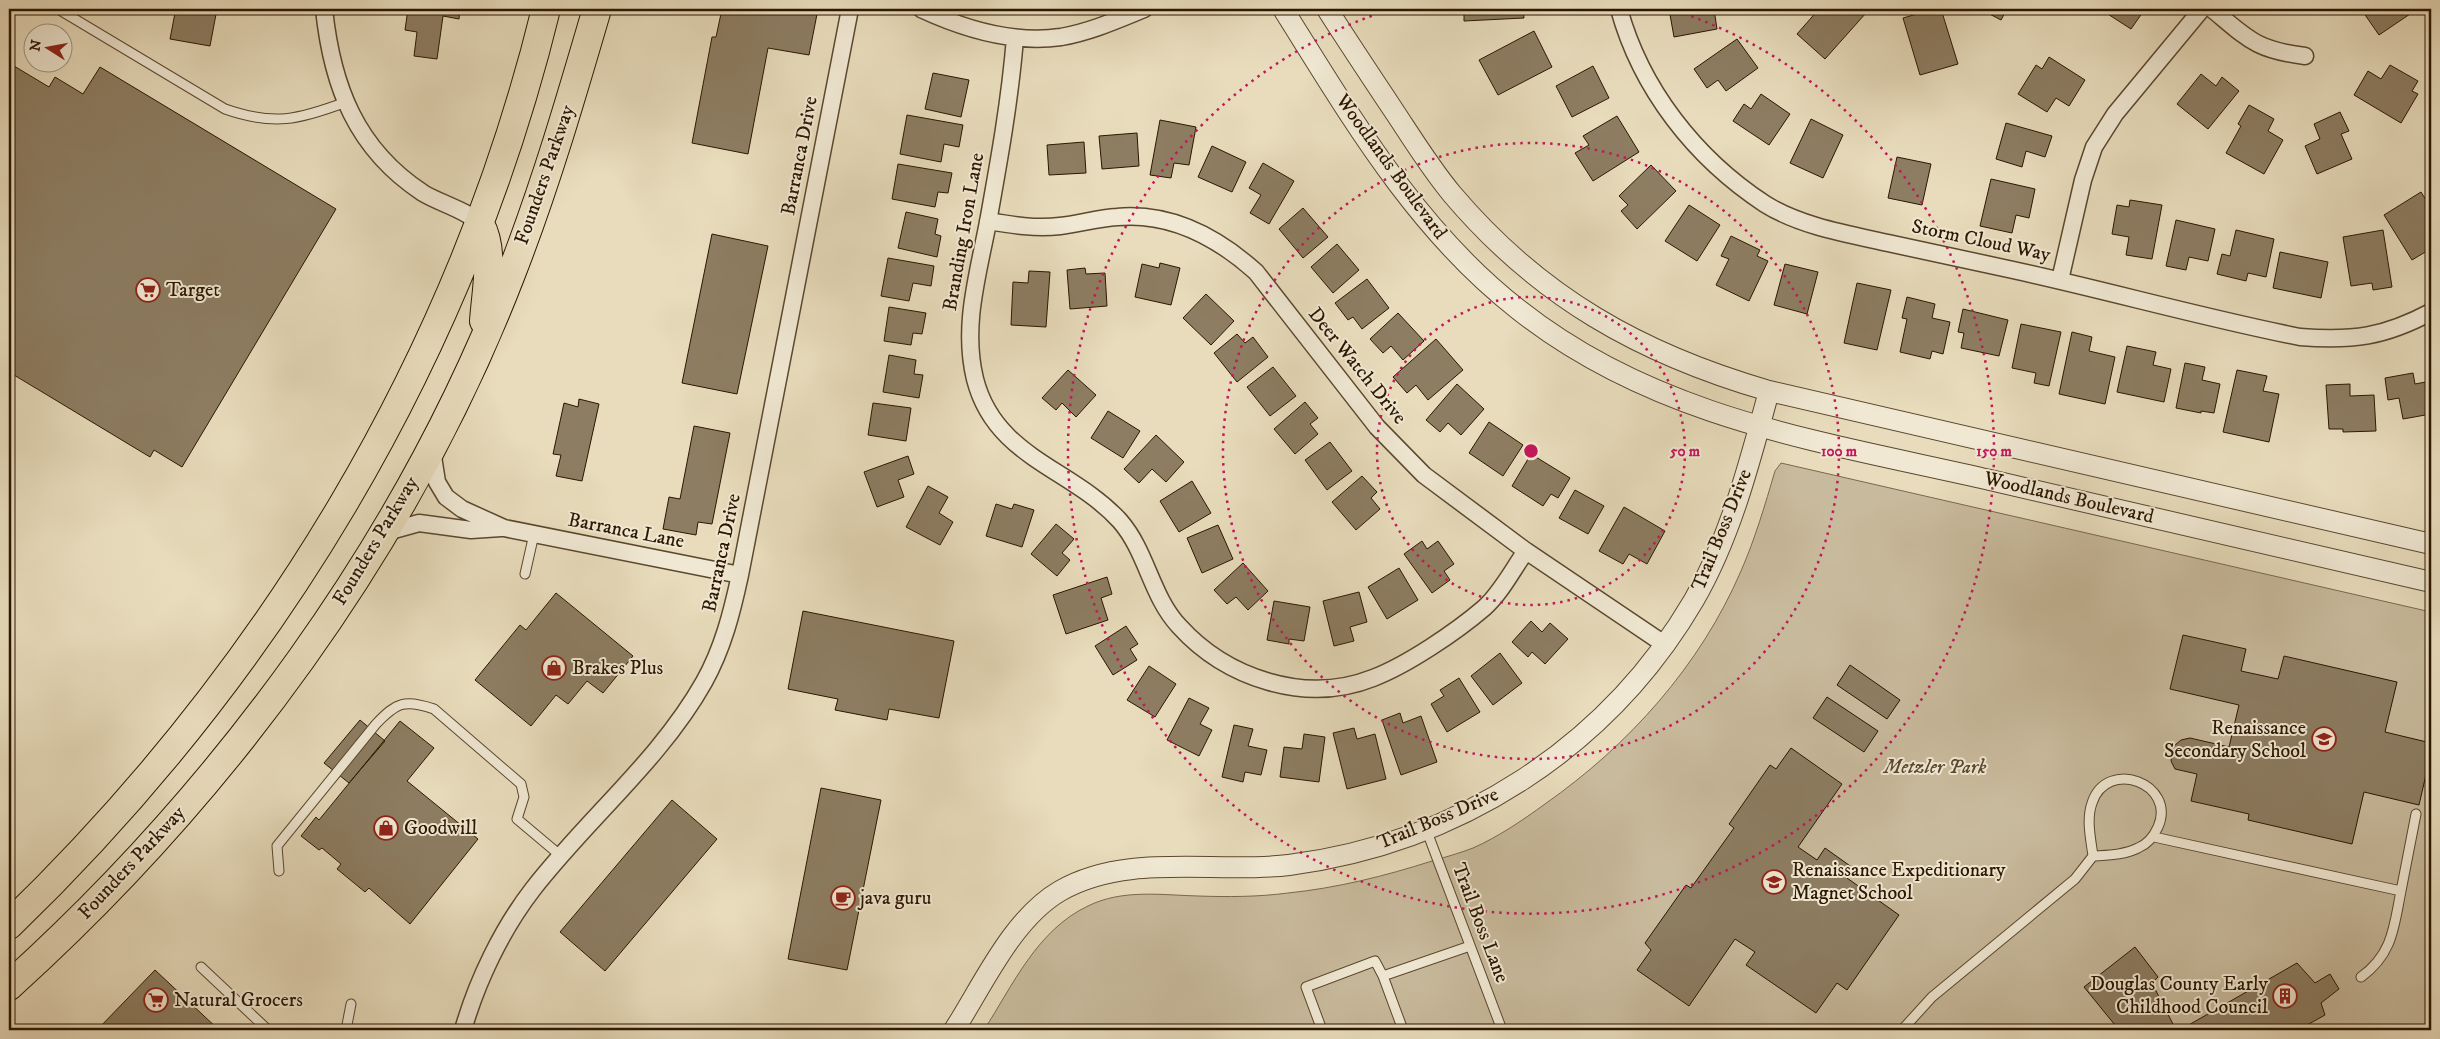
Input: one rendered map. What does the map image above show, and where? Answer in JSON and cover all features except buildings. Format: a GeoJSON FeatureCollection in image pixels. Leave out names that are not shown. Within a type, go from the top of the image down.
{"type":"FeatureCollection","features":[{"type":"Feature","properties":{"kind":"highway"},"geometry":{"type":"LineString","coordinates":[[9,925],[96,838],[162,763],[235,668],[322,543],[409,388],[480,224],[508,142],[546,9]]}},
{"type":"Feature","properties":{"kind":"highway","name":"Founders Parkway"},"geometry":{"type":"LineString","coordinates":[[9,986],[126,873],[197,793],[294,669],[383,533],[432,445],[482,344],[511,276],[553,160],[598,9]]}},
{"type":"Feature","properties":{"kind":"highway"},"geometry":{"type":"LineString","coordinates":[[480,224],[486,240],[488,258],[482,344]]}},
{"type":"Feature","properties":{"kind":"street"},"geometry":{"type":"LineString","coordinates":[[324,9],[337,76],[346,102],[364,139],[394,170],[422,192],[480,224]]}},
{"type":"Feature","properties":{"kind":"street","name":"Barranca Drive"},"geometry":{"type":"LineString","coordinates":[[463,1030],[482,976],[498,944],[533,889],[647,760],[682,716],[704,682],[721,648],[732,616],[850,9]]}},
{"type":"Feature","properties":{"kind":"street"},"geometry":{"type":"LineString","coordinates":[[921,9],[968,28],[1015,38],[1060,37],[1101,26],[1144,9]]}},
{"type":"Feature","properties":{"kind":"street","name":"Woodlands Boulevard"},"geometry":{"type":"LineString","coordinates":[[1283,9],[1362,133],[1418,211],[1444,242],[1492,288],[1552,335],[1616,373],[1685,404],[1759,426],[2431,582]]}},
{"type":"Feature","properties":{"kind":"street","name":"Woodlands Boulevard"},"geometry":{"type":"LineString","coordinates":[[1327,9],[1427,162],[1452,193],[1514,258],[1576,305],[1659,353],[1722,377],[1769,391],[2431,544]]}},
{"type":"Feature","properties":{"kind":"street","name":"Storm Cloud Way"},"geometry":{"type":"LineString","coordinates":[[1619,9],[1637,61],[1663,105],[1692,143],[1726,174],[1766,204],[1807,222],[1855,236],[2060,280],[2300,337],[2362,338],[2387,332],[2431,312]]}},
{"type":"Feature","properties":{"kind":"street"},"geometry":{"type":"LineString","coordinates":[[2060,280],[2083,180],[2094,147],[2115,114],[2202,9]]}},
{"type":"Feature","properties":{"kind":"street"},"geometry":{"type":"LineString","coordinates":[[2212,9],[2254,43],[2278,52],[2305,56]]}},
{"type":"Feature","properties":{"kind":"street","name":"Branding Iron Lane"},"geometry":{"type":"LineString","coordinates":[[1015,38],[1012,78],[988,222],[970,310],[970,344],[974,377],[981,400],[994,423],[1008,439],[1099,502],[1120,522],[1134,543],[1159,595],[1176,624],[1201,649],[1227,667],[1253,678],[1282,685],[1310,688],[1342,686],[1373,678],[1407,660],[1450,633],[1486,606],[1526,550]]}},
{"type":"Feature","properties":{"kind":"street","name":"Deer Watch Drive"},"geometry":{"type":"LineString","coordinates":[[988,222],[1028,228],[1060,226],[1118,216],[1153,218],[1204,234],[1233,252],[1256,272],[1377,427],[1401,454],[1424,475],[1526,550],[1664,644]]}},
{"type":"Feature","properties":{"kind":"street","name":"Trail Boss Drive"},"geometry":{"type":"LineString","coordinates":[[954,1030],[1017,931],[1038,908],[1057,892],[1077,882],[1124,869],[1246,869],[1290,865],[1336,857],[1380,846],[1474,808],[1517,784],[1558,756],[1601,720],[1636,682],[1694,598],[1720,545],[1740,490],[1769,391]]}},
{"type":"Feature","properties":{"kind":"street","name":"Barranca Lane"},"geometry":{"type":"LineString","coordinates":[[432,445],[437,482],[446,497],[462,509],[504,528],[740,575]]}},
{"type":"Feature","properties":{"kind":"street","name":"Barranca Lane"},"geometry":{"type":"LineString","coordinates":[[383,533],[419,523],[472,530],[504,528]]}},
{"type":"Feature","properties":{"kind":"lane"},"geometry":{"type":"LineString","coordinates":[[58,9],[224,109],[242,115],[258,119],[288,119],[303,117],[346,102]]}},
{"type":"Feature","properties":{"kind":"lane"},"geometry":{"type":"LineString","coordinates":[[525,574],[534,534]]}},
{"type":"Feature","properties":{"kind":"lane"},"geometry":{"type":"LineString","coordinates":[[279,870],[278,846],[388,710],[404,702],[416,703],[434,710],[521,784],[524,797],[518,819],[562,856]]}},
{"type":"Feature","properties":{"kind":"lane"},"geometry":{"type":"LineString","coordinates":[[1902,1030],[1932,997],[2075,879],[2093,856],[2090,817],[2092,803],[2100,789],[2114,780],[2129,778],[2144,784],[2156,795],[2160,807],[2161,821],[2154,837],[2140,848],[2128,852],[2093,856]]}},
{"type":"Feature","properties":{"kind":"lane"},"geometry":{"type":"LineString","coordinates":[[2361,977],[2382,958],[2392,937],[2416,814]]}},
{"type":"Feature","properties":{"kind":"lane","name":"Trail Boss Lane"},"geometry":{"type":"LineString","coordinates":[[1426,828],[1502,1030]]}},
{"type":"Feature","properties":{"kind":"lane"},"geometry":{"type":"LineString","coordinates":[[2154,837],[2401,891]]}},
{"type":"Feature","properties":{"kind":"lane"},"geometry":{"type":"LineString","coordinates":[[1383,976],[1470,946]]}},
{"type":"Feature","properties":{"kind":"lane"},"geometry":{"type":"LineString","coordinates":[[1322,1030],[1306,987],[1375,961],[1383,976],[1403,1030]]}},
{"type":"Feature","properties":{"kind":"lane"},"geometry":{"type":"LineString","coordinates":[[200,967],[268,1030]]}},
{"type":"Feature","properties":{"kind":"lane"},"geometry":{"type":"LineString","coordinates":[[346,1030],[351,1004]]}},
{"type":"Feature","properties":{"kind":"green space","name":"Metzler Park"},"geometry":{"type":"Polygon","coordinates":[[[1781,463],[2431,612],[2431,1030],[984,1030],[1016,977],[1040,944],[1070,916],[1088,906],[1114,897],[1128,895],[1156,894],[1220,897],[1265,895],[1343,885],[1397,872],[1473,848],[1537,810],[1576,781],[1605,756],[1659,701],[1683,671],[1705,639],[1741,571],[1764,509],[1775,471],[1781,463]]]}},
{"type":"Feature","properties":{"kind":"place","name":"Target"},"geometry":{"type":"Point","coordinates":[148,290]}},
{"type":"Feature","properties":{"kind":"place","name":"Brakes Plus"},"geometry":{"type":"Point","coordinates":[554,668]}},
{"type":"Feature","properties":{"kind":"place","name":"Renaissance Secondary School"},"geometry":{"type":"Point","coordinates":[2324,739]}},
{"type":"Feature","properties":{"kind":"place","name":"Goodwill"},"geometry":{"type":"Point","coordinates":[386,828]}},
{"type":"Feature","properties":{"kind":"place","name":"Renaissance Expeditionary Magnet School"},"geometry":{"type":"Point","coordinates":[1774,882]}},
{"type":"Feature","properties":{"kind":"place","name":"java guru"},"geometry":{"type":"Point","coordinates":[843,898]}},
{"type":"Feature","properties":{"kind":"place","name":"Douglas County Early Childhood Council"},"geometry":{"type":"Point","coordinates":[2285,996]}},
{"type":"Feature","properties":{"kind":"place","name":"Natural Grocers"},"geometry":{"type":"Point","coordinates":[156,1000]}}]}
